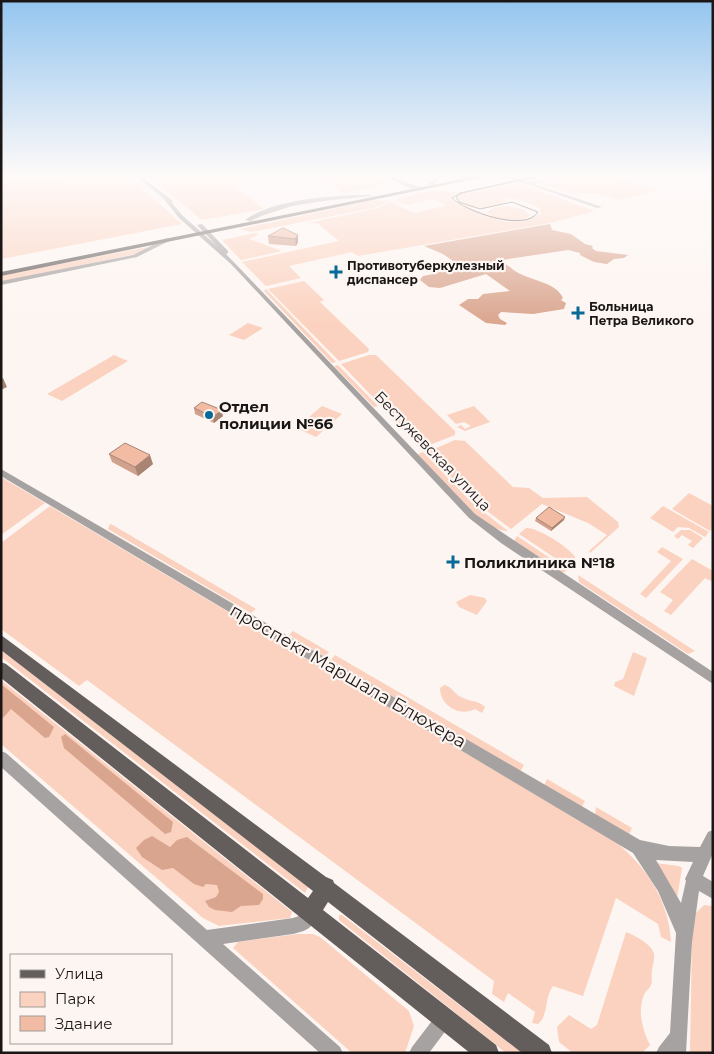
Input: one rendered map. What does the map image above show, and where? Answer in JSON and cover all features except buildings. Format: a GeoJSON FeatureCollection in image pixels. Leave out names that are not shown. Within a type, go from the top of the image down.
{"type":"FeatureCollection","features":[{"type":"Feature","properties":{"kind":"main road"},"geometry":{"type":"LineString","coordinates":[[1,274],[166,240],[222,226]]}},
{"type":"Feature","properties":{"kind":"main road"},"geometry":{"type":"LineString","coordinates":[[1,269],[226,226]]}},
{"type":"Feature","properties":{"kind":"main road"},"geometry":{"type":"LineString","coordinates":[[1,641],[326,887],[541,1053]]}},
{"type":"Feature","properties":{"kind":"main road"},"geometry":{"type":"LineString","coordinates":[[1,669],[488,1053]]}},
{"type":"Feature","properties":{"kind":"main road"},"geometry":{"type":"LineString","coordinates":[[310,913],[326,887]]}},
{"type":"Feature","properties":{"kind":"street","name":"Бестужевская улица"},"geometry":{"type":"LineString","coordinates":[[196,226],[223,247],[233,263],[472,516],[713,679]]}},
{"type":"Feature","properties":{"kind":"street"},"geometry":{"type":"LineString","coordinates":[[1,283],[135,256],[166,240]]}},
{"type":"Feature","properties":{"kind":"street","name":"проспект Маршала Блюхера"},"geometry":{"type":"LineString","coordinates":[[1,472],[637,847],[648,851],[678,855],[702,854]]}},
{"type":"Feature","properties":{"kind":"street"},"geometry":{"type":"LineString","coordinates":[[1,758],[334,1053]]}},
{"type":"Feature","properties":{"kind":"street"},"geometry":{"type":"LineString","coordinates":[[665,1053],[679,1044],[684,933],[693,879],[702,854],[713,837]]}},
{"type":"Feature","properties":{"kind":"street"},"geometry":{"type":"LineString","coordinates":[[637,847],[676,906],[684,933]]}},
{"type":"Feature","properties":{"kind":"street"},"geometry":{"type":"LineString","coordinates":[[693,879],[713,891]]}},
{"type":"Feature","properties":{"kind":"street"},"geometry":{"type":"LineString","coordinates":[[204,938],[293,926],[304,923],[310,913]]}},
{"type":"Feature","properties":{"kind":"street"},"geometry":{"type":"LineString","coordinates":[[418,1053],[444,1019]]}},
{"type":"Feature","properties":{"kind":"green space"},"geometry":{"type":"Polygon","coordinates":[[[1,226],[171,226],[1,259],[1,226]]]}},
{"type":"Feature","properties":{"kind":"green space"},"geometry":{"type":"Polygon","coordinates":[[[253,226],[281,226],[252,232],[240,229],[253,226]]]}},
{"type":"Feature","properties":{"kind":"green space"},"geometry":{"type":"Polygon","coordinates":[[[321,226],[531,226],[358,256],[352,252],[289,266],[301,278],[266,286],[242,262],[339,241],[321,226]]]}},
{"type":"Feature","properties":{"kind":"green space"},"geometry":{"type":"Polygon","coordinates":[[[256,233],[258,235],[249,239],[282,251],[241,260],[222,240],[256,233]]]}},
{"type":"Feature","properties":{"kind":"green space"},"geometry":{"type":"Polygon","coordinates":[[[154,246],[135,254],[1,282],[1,275],[154,246]]]}},
{"type":"Feature","properties":{"kind":"green space"},"geometry":{"type":"Polygon","coordinates":[[[304,281],[324,300],[320,302],[369,349],[368,352],[339,361],[268,289],[304,281]]]}},
{"type":"Feature","properties":{"kind":"green space"},"geometry":{"type":"Polygon","coordinates":[[[266,289],[336,362],[332,363],[264,291],[266,289]]]}},
{"type":"Feature","properties":{"kind":"green space"},"geometry":{"type":"Polygon","coordinates":[[[248,323],[263,328],[244,340],[229,335],[248,323]]]}},
{"type":"Feature","properties":{"kind":"green space"},"geometry":{"type":"Polygon","coordinates":[[[114,355],[128,361],[62,401],[47,394],[114,355]]]}},
{"type":"Feature","properties":{"kind":"green space"},"geometry":{"type":"Polygon","coordinates":[[[369,355],[376,355],[455,431],[455,435],[422,448],[341,364],[369,355]]]}},
{"type":"Feature","properties":{"kind":"green space"},"geometry":{"type":"Polygon","coordinates":[[[338,365],[378,406],[374,407],[334,366],[338,365]]]}},
{"type":"Feature","properties":{"kind":"green space"},"geometry":{"type":"Polygon","coordinates":[[[322,406],[342,414],[316,437],[296,428],[322,406]]]}},
{"type":"Feature","properties":{"kind":"green space"},"geometry":{"type":"Polygon","coordinates":[[[474,406],[490,422],[465,431],[457,427],[461,425],[465,429],[471,426],[464,422],[456,424],[447,415],[474,406]]]}},
{"type":"Feature","properties":{"kind":"green space"},"geometry":{"type":"Polygon","coordinates":[[[455,440],[465,441],[513,487],[529,488],[543,498],[587,497],[618,522],[619,527],[590,553],[589,551],[607,535],[588,523],[542,504],[511,529],[475,502],[427,452],[455,440]]]}},
{"type":"Feature","properties":{"kind":"green space"},"geometry":{"type":"Polygon","coordinates":[[[423,452],[472,503],[508,531],[497,529],[486,522],[460,500],[418,454],[423,452]]]}},
{"type":"Feature","properties":{"kind":"green space"},"geometry":{"type":"Polygon","coordinates":[[[1,477],[45,503],[1,535],[1,477]]]}},
{"type":"Feature","properties":{"kind":"green space"},"geometry":{"type":"Polygon","coordinates":[[[689,493],[713,506],[713,528],[710,531],[672,509],[689,493]]]}},
{"type":"Feature","properties":{"kind":"green space"},"geometry":{"type":"Polygon","coordinates":[[[50,506],[617,843],[638,863],[654,886],[666,913],[671,942],[661,937],[658,924],[616,898],[583,996],[553,986],[548,996],[544,1016],[538,1024],[532,1023],[535,1012],[508,993],[504,1002],[492,994],[494,981],[87,680],[79,686],[1,629],[1,543],[50,506]]]}},
{"type":"Feature","properties":{"kind":"green space"},"geometry":{"type":"Polygon","coordinates":[[[663,506],[709,532],[705,537],[689,528],[678,527],[673,532],[650,518],[663,506]]]}},
{"type":"Feature","properties":{"kind":"green space"},"geometry":{"type":"Polygon","coordinates":[[[110,524],[256,609],[251,613],[108,529],[110,524]]]}},
{"type":"Feature","properties":{"kind":"green space"},"geometry":{"type":"Polygon","coordinates":[[[526,528],[545,534],[566,548],[575,557],[574,565],[570,568],[519,534],[526,528]]]}},
{"type":"Feature","properties":{"kind":"green space"},"geometry":{"type":"Polygon","coordinates":[[[681,530],[690,530],[703,538],[693,548],[688,545],[692,541],[682,535],[678,539],[674,536],[681,530]]]}},
{"type":"Feature","properties":{"kind":"green space"},"geometry":{"type":"Polygon","coordinates":[[[517,536],[568,570],[562,573],[514,541],[517,536]]]}},
{"type":"Feature","properties":{"kind":"green space"},"geometry":{"type":"Polygon","coordinates":[[[662,547],[683,559],[646,598],[640,594],[671,561],[657,552],[662,547]]]}},
{"type":"Feature","properties":{"kind":"green space"},"geometry":{"type":"Polygon","coordinates":[[[692,559],[713,571],[713,582],[705,578],[671,615],[664,611],[673,600],[660,592],[692,559]]]}},
{"type":"Feature","properties":{"kind":"green space"},"geometry":{"type":"Polygon","coordinates":[[[578,575],[695,651],[688,654],[579,582],[578,575]]]}},
{"type":"Feature","properties":{"kind":"green space"},"geometry":{"type":"Polygon","coordinates":[[[470,595],[485,598],[487,601],[477,615],[459,607],[456,602],[470,595]]]}},
{"type":"Feature","properties":{"kind":"green space"},"geometry":{"type":"Polygon","coordinates":[[[293,631],[329,652],[325,657],[289,635],[293,631]]]}},
{"type":"Feature","properties":{"kind":"green space"},"geometry":{"type":"Polygon","coordinates":[[[1,650],[308,887],[305,893],[1,657],[1,650]]]}},
{"type":"Feature","properties":{"kind":"green space"},"geometry":{"type":"Polygon","coordinates":[[[633,652],[647,658],[634,696],[614,686],[615,682],[623,679],[633,652]]]}},
{"type":"Feature","properties":{"kind":"green space"},"geometry":{"type":"Polygon","coordinates":[[[335,655],[524,765],[520,772],[331,660],[335,655]]]}},
{"type":"Feature","properties":{"kind":"green space"},"geometry":{"type":"Polygon","coordinates":[[[1,680],[292,912],[290,918],[219,926],[203,918],[1,744],[1,680]]]}},
{"type":"Feature","properties":{"kind":"green space"},"geometry":{"type":"Polygon","coordinates":[[[444,685],[461,697],[477,702],[485,707],[482,713],[475,709],[463,712],[457,711],[447,705],[443,700],[440,688],[444,685]]]}},
{"type":"Feature","properties":{"kind":"green space"},"geometry":{"type":"Polygon","coordinates":[[[547,779],[585,801],[581,808],[544,786],[547,779]]]}},
{"type":"Feature","properties":{"kind":"green space"},"geometry":{"type":"Polygon","coordinates":[[[596,807],[632,828],[629,835],[595,815],[596,807]]]}},
{"type":"Feature","properties":{"kind":"green space"},"geometry":{"type":"Polygon","coordinates":[[[655,863],[682,868],[677,898],[655,863]]]}},
{"type":"Feature","properties":{"kind":"green space"},"geometry":{"type":"Polygon","coordinates":[[[704,905],[713,906],[713,1053],[690,1053],[692,939],[696,913],[704,905]]]}},
{"type":"Feature","properties":{"kind":"green space"},"geometry":{"type":"Polygon","coordinates":[[[339,915],[342,915],[522,1053],[506,1053],[339,920],[339,915]]]}},
{"type":"Feature","properties":{"kind":"green space"},"geometry":{"type":"Polygon","coordinates":[[[626,932],[646,943],[653,950],[654,954],[652,982],[644,995],[641,1008],[643,1027],[650,1045],[642,1053],[573,1053],[559,1042],[557,1027],[569,1015],[591,1029],[597,1025],[626,932]]]}},
{"type":"Feature","properties":{"kind":"green space"},"geometry":{"type":"Polygon","coordinates":[[[298,934],[313,934],[320,937],[409,1011],[414,1026],[405,1053],[352,1053],[233,948],[238,942],[298,934]]]}},
{"type":"Feature","properties":{"kind":"shaded area"},"geometry":{"type":"Polygon","coordinates":[[[537,226],[551,226],[552,230],[571,234],[585,244],[593,246],[592,248],[596,251],[628,255],[624,258],[614,259],[607,264],[594,262],[580,255],[580,253],[568,250],[502,260],[502,263],[515,271],[554,288],[563,298],[561,300],[566,303],[564,309],[533,314],[501,312],[498,315],[500,319],[507,323],[505,325],[486,323],[459,305],[468,299],[478,299],[483,294],[510,291],[486,274],[440,288],[429,287],[420,280],[423,276],[438,273],[459,265],[443,254],[424,246],[537,226]]]}},
{"type":"Feature","properties":{"kind":"shaded area"},"geometry":{"type":"Polygon","coordinates":[[[1,684],[54,727],[49,737],[45,738],[11,709],[1,720],[1,684]]]}},
{"type":"Feature","properties":{"kind":"shaded area"},"geometry":{"type":"Polygon","coordinates":[[[65,734],[173,822],[171,832],[165,834],[64,748],[61,737],[65,734]]]}},
{"type":"Feature","properties":{"kind":"shaded area"},"geometry":{"type":"Polygon","coordinates":[[[152,836],[170,847],[177,840],[187,837],[263,894],[263,899],[259,905],[241,906],[232,912],[215,910],[209,907],[205,901],[216,897],[219,892],[217,885],[206,884],[203,887],[194,884],[173,868],[162,870],[142,857],[136,848],[144,840],[152,836]]]}},
{"type":"Feature","properties":{"kind":"place","name":"Противотуберкулезный диспансер"},"geometry":{"type":"Point","coordinates":[336,272]}},
{"type":"Feature","properties":{"kind":"place","name":"Больница Петра Великого"},"geometry":{"type":"Point","coordinates":[578,313]}},
{"type":"Feature","properties":{"kind":"place","name":"Отдел полиции №66"},"geometry":{"type":"Point","coordinates":[209,415]}},
{"type":"Feature","properties":{"kind":"place","name":"Поликлиника №18"},"geometry":{"type":"Point","coordinates":[453,562]}}]}
